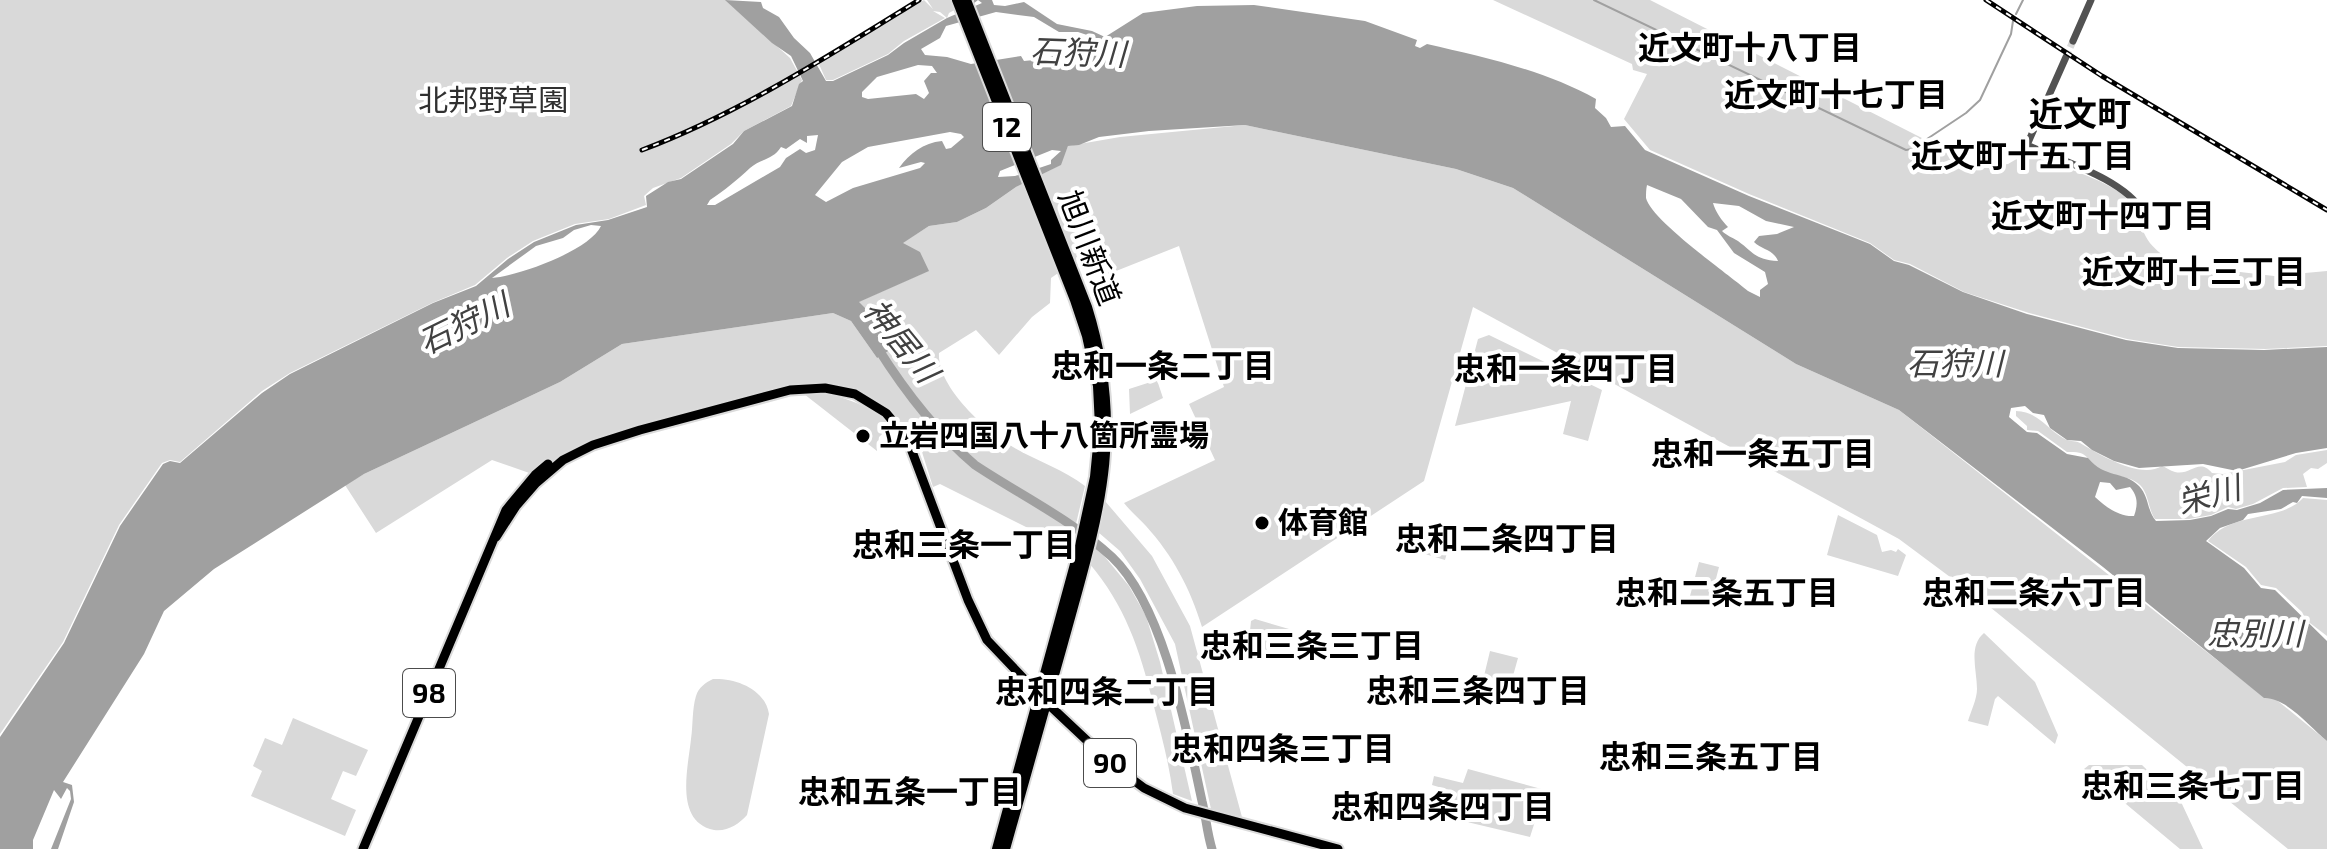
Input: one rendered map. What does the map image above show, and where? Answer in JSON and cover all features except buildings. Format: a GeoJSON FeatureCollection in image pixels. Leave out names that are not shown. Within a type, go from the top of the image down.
{"type":"FeatureCollection","features":[{"type":"Feature","properties":{"kind":"highway","name":"旭川新道"},"geometry":{"type":"LineString","coordinates":[[957,0],[1095,333],[1108,423],[1106,462],[1005,849]]}},
{"type":"Feature","properties":{"kind":"highway","name":"旭川新道"},"geometry":{"type":"LineString","coordinates":[[966,0],[1061,252]]}},
{"type":"Feature","properties":{"kind":"highway","name":"旭川新道"},"geometry":{"type":"LineString","coordinates":[[997,849],[1043,699]]}},
{"type":"Feature","properties":{"kind":"main road","name":"98"},"geometry":{"type":"LineString","coordinates":[[363,849],[502,518],[513,499],[535,475],[552,460],[582,444],[807,388],[841,390],[871,402],[899,425],[915,454],[968,600],[987,640],[1043,699]]}},
{"type":"Feature","properties":{"kind":"main road","name":"90"},"geometry":{"type":"LineString","coordinates":[[1043,699],[1128,777],[1156,795],[1185,808],[1338,849]]}},
{"type":"Feature","properties":{"kind":"street"},"geometry":{"type":"LineString","coordinates":[[2073,41],[2091,0]]}},
{"type":"Feature","properties":{"kind":"street"},"geometry":{"type":"LineString","coordinates":[[2066,57],[2027,145],[2119,187],[2137,202],[2143,212]]}},
{"type":"Feature","properties":{"kind":"green space","name":"北邦野草園"},"geometry":{"type":"Polygon","coordinates":[[[0,0],[726,0],[790,58],[802,80],[791,106],[744,131],[731,144],[681,178],[653,188],[644,196],[646,205],[609,219],[575,224],[533,241],[475,285],[290,373],[262,391],[180,462],[170,460],[162,463],[119,525],[63,642],[0,734],[0,0]]]}},
{"type":"Feature","properties":{"kind":"green space"},"geometry":{"type":"Polygon","coordinates":[[[924,0],[933,9],[927,0],[972,0],[949,13],[947,18],[933,11],[945,18],[904,41],[888,54],[833,80],[826,80],[818,62],[924,0]]]}},
{"type":"Feature","properties":{"kind":"green space"},"geometry":{"type":"Polygon","coordinates":[[[1493,0],[1650,0],[1981,168],[2008,164],[2027,153],[2104,183],[2128,200],[2147,239],[2155,248],[2181,265],[2274,276],[2327,271],[2327,346],[2265,349],[2178,347],[2127,339],[1964,292],[1910,264],[1894,260],[1870,243],[1650,150],[1624,119],[1647,74],[1633,70],[1632,64],[1493,0]]]}},
{"type":"Feature","properties":{"kind":"green space"},"geometry":{"type":"Polygon","coordinates":[[[1245,125],[1456,169],[1513,188],[1796,364],[1899,410],[2264,697],[2273,697],[2327,741],[2327,849],[2288,849],[1985,603],[1899,539],[1473,307],[1424,481],[1202,627],[1192,599],[1172,561],[1156,537],[1124,503],[1215,460],[1189,404],[1224,387],[1179,246],[1101,277],[1092,256],[1074,262],[1051,278],[1050,303],[1032,317],[999,355],[976,330],[939,353],[940,366],[954,393],[989,430],[1013,447],[1085,486],[1070,549],[940,484],[933,487],[922,452],[871,402],[807,388],[598,438],[565,452],[535,475],[492,460],[376,533],[345,485],[560,382],[622,344],[833,313],[851,321],[877,358],[875,318],[858,302],[928,271],[902,243],[929,226],[957,222],[986,208],[1016,187],[1060,165],[1068,146],[1120,137],[1245,125]]]}},
{"type":"Feature","properties":{"kind":"green space"},"geometry":{"type":"Polygon","coordinates":[[[1489,335],[1602,390],[1588,441],[1563,434],[1571,401],[1455,426],[1478,339],[1489,335]]]}},
{"type":"Feature","properties":{"kind":"green space"},"geometry":{"type":"Polygon","coordinates":[[[1157,380],[1163,398],[1130,414],[1129,389],[1157,380]]]}},
{"type":"Feature","properties":{"kind":"green space"},"geometry":{"type":"Polygon","coordinates":[[[818,392],[857,403],[892,425],[879,437],[877,451],[804,394],[818,392]]]}},
{"type":"Feature","properties":{"kind":"green space"},"geometry":{"type":"Polygon","coordinates":[[[2016,411],[2036,417],[2065,439],[2131,468],[2143,470],[2162,466],[2180,473],[2203,467],[2212,473],[2223,474],[2327,450],[2327,463],[2303,474],[2307,487],[2283,488],[2253,504],[2236,509],[2228,507],[2211,515],[2189,519],[2155,519],[2140,485],[2103,472],[2083,454],[2067,452],[2038,431],[2027,430],[2027,426],[2016,416],[2016,411]]]}},
{"type":"Feature","properties":{"kind":"green space"},"geometry":{"type":"Polygon","coordinates":[[[2303,498],[2327,500],[2327,636],[2306,620],[2302,612],[2276,588],[2261,585],[2246,567],[2208,541],[2229,525],[2282,511],[2303,498]]]}},
{"type":"Feature","properties":{"kind":"green space"},"geometry":{"type":"Polygon","coordinates":[[[1105,501],[1152,556],[1190,626],[1242,817],[1211,809],[1175,644],[1140,579],[1120,551],[1098,532],[1105,501]]]}},
{"type":"Feature","properties":{"kind":"green space"},"geometry":{"type":"Polygon","coordinates":[[[1838,515],[1877,535],[1882,552],[1896,552],[1898,549],[1906,555],[1898,576],[1827,555],[1838,515]]]}},
{"type":"Feature","properties":{"kind":"green space"},"geometry":{"type":"Polygon","coordinates":[[[1424,526],[1452,534],[1445,560],[1415,551],[1424,526]]]}},
{"type":"Feature","properties":{"kind":"green space"},"geometry":{"type":"Polygon","coordinates":[[[1095,545],[1129,586],[1146,616],[1160,662],[1192,801],[1173,794],[1162,737],[1137,646],[1122,612],[1089,563],[1095,545]]]}},
{"type":"Feature","properties":{"kind":"green space"},"geometry":{"type":"Polygon","coordinates":[[[1699,562],[1719,567],[1710,602],[1690,596],[1699,562]]]}},
{"type":"Feature","properties":{"kind":"green space"},"geometry":{"type":"Polygon","coordinates":[[[1255,619],[1289,629],[1282,654],[1252,646],[1249,641],[1251,621],[1255,619]]]}},
{"type":"Feature","properties":{"kind":"green space"},"geometry":{"type":"Polygon","coordinates":[[[1984,633],[2035,682],[2058,735],[2055,744],[1998,696],[1988,726],[1968,721],[1977,693],[1976,645],[1984,633]]]}},
{"type":"Feature","properties":{"kind":"green space"},"geometry":{"type":"Polygon","coordinates":[[[1490,651],[1518,658],[1511,683],[1484,676],[1490,651]]]}},
{"type":"Feature","properties":{"kind":"green space"},"geometry":{"type":"Polygon","coordinates":[[[713,679],[740,683],[756,692],[769,714],[747,815],[724,830],[701,825],[688,805],[686,792],[695,701],[701,688],[713,679]]]}},
{"type":"Feature","properties":{"kind":"green space"},"geometry":{"type":"Polygon","coordinates":[[[293,718],[368,750],[356,776],[343,771],[331,799],[356,810],[345,836],[251,796],[262,771],[253,766],[265,738],[282,745],[293,718]]]}},
{"type":"Feature","properties":{"kind":"green space"},"geometry":{"type":"Polygon","coordinates":[[[2089,765],[2142,765],[2182,804],[2203,849],[2180,849],[2084,769],[2089,765]]]}},
{"type":"Feature","properties":{"kind":"green space"},"geometry":{"type":"Polygon","coordinates":[[[1468,769],[1545,790],[1530,837],[1446,817],[1452,791],[1432,785],[1434,776],[1463,783],[1468,769]]]}},
{"type":"Feature","properties":{"kind":"water","name":"石狩川"},"geometry":{"type":"Polygon","coordinates":[[[725,0],[761,2],[763,8],[779,17],[810,53],[826,81],[833,81],[888,55],[947,18],[982,3],[978,0],[992,0],[994,5],[1005,6],[1024,2],[1057,24],[1105,37],[1143,13],[1197,6],[1254,5],[1365,21],[1417,40],[1415,46],[1420,48],[1427,44],[1491,59],[1556,80],[1596,99],[1595,108],[1611,127],[1625,126],[1645,150],[1870,244],[1894,261],[1909,265],[1963,292],[2027,314],[2126,340],[2178,348],[2264,350],[2327,347],[2327,448],[2296,453],[2237,471],[2203,464],[2139,468],[2114,461],[2081,441],[2067,440],[2050,428],[2044,415],[2033,413],[2025,406],[2011,408],[2009,417],[2027,432],[2037,433],[2067,454],[2088,458],[2101,469],[2133,481],[2142,490],[2156,521],[2190,520],[2228,509],[2237,510],[2260,503],[2283,490],[2327,488],[2327,498],[2302,496],[2297,503],[2281,509],[2248,514],[2243,520],[2220,528],[2206,541],[2244,568],[2261,588],[2275,590],[2327,641],[2327,741],[2289,707],[2264,698],[2103,567],[1899,410],[1796,364],[1513,188],[1456,169],[1245,125],[1149,131],[1099,137],[1068,146],[1061,165],[957,222],[929,226],[903,243],[920,252],[929,271],[859,302],[875,318],[893,348],[877,358],[851,321],[833,313],[622,344],[560,382],[364,474],[214,569],[164,611],[144,654],[63,782],[72,785],[74,802],[58,849],[51,849],[71,799],[67,788],[61,799],[54,790],[33,840],[33,849],[0,849],[0,737],[64,643],[120,526],[163,464],[170,461],[180,463],[262,393],[290,374],[433,303],[476,286],[534,242],[576,225],[608,220],[647,207],[646,196],[668,182],[681,179],[733,144],[744,131],[792,106],[799,84],[803,81],[791,56],[725,0]],[[996,12],[946,26],[940,38],[921,49],[925,55],[971,64],[1021,56],[1024,61],[1044,59],[1076,49],[1087,57],[1098,50],[1090,36],[1078,32],[1059,32],[1034,17],[996,12]],[[918,65],[877,77],[862,92],[862,97],[868,99],[916,94],[924,99],[929,93],[924,81],[931,73],[937,73],[932,66],[918,65]],[[950,132],[868,147],[842,162],[815,195],[826,202],[853,188],[920,168],[925,163],[899,168],[923,146],[942,141],[946,149],[951,148],[964,137],[950,132]],[[818,135],[807,136],[807,143],[800,139],[786,149],[781,147],[750,168],[707,205],[715,205],[780,167],[786,158],[800,149],[806,153],[815,150],[818,135]],[[1052,150],[1000,171],[998,177],[1015,176],[1051,164],[1051,160],[1061,151],[1052,150]],[[1647,185],[1646,198],[1651,208],[1675,233],[1748,291],[1760,297],[1760,290],[1768,284],[1765,272],[1734,253],[1717,230],[1708,227],[1681,199],[1647,185]],[[1713,203],[1728,227],[1722,231],[1724,233],[1760,257],[1778,261],[1754,242],[1759,236],[1777,234],[1794,227],[1766,221],[1739,206],[1713,203]],[[591,225],[574,230],[563,238],[536,246],[492,278],[552,261],[583,244],[601,226],[591,225]],[[2100,482],[2095,497],[2118,513],[2134,516],[2135,494],[2130,487],[2116,490],[2110,483],[2100,482]]]}},
{"type":"Feature","properties":{"kind":"waterway"},"geometry":{"type":"LineString","coordinates":[[1594,0],[1906,150],[1966,113],[1980,100],[2011,34],[2013,21]]}},
{"type":"Feature","properties":{"kind":"waterway"},"geometry":{"type":"LineString","coordinates":[[2016,14],[2023,0]]}},
{"type":"Feature","properties":{"kind":"waterway","name":"神居川"},"geometry":{"type":"LineString","coordinates":[[877,347],[922,410],[975,465],[1080,531],[1112,557],[1130,579],[1146,606],[1171,672],[1212,849]]}},
{"type":"Feature","properties":{"kind":"tunnel"},"geometry":{"type":"LineString","coordinates":[[2066,57],[2073,41]]}},
{"type":"Feature","properties":{"kind":"railway"},"geometry":{"type":"LineString","coordinates":[[642,150],[749,101],[919,0]]}},
{"type":"Feature","properties":{"kind":"railway"},"geometry":{"type":"LineString","coordinates":[[1986,0],[2102,76],[2327,210]]}},
{"type":"Feature","properties":{"kind":"place","name":"立岩四国八十八箇所霊場"},"geometry":{"type":"Point","coordinates":[863,436]}},
{"type":"Feature","properties":{"kind":"place","name":"体育館"},"geometry":{"type":"Point","coordinates":[1262,523]}},
{"type":"Feature","properties":{"kind":"district","name":"近文町十八丁目"},"geometry":{"type":"Point","coordinates":[1750,48]}},
{"type":"Feature","properties":{"kind":"district","name":"近文町十七丁目"},"geometry":{"type":"Point","coordinates":[1836,95]}},
{"type":"Feature","properties":{"kind":"district","name":"近文町"},"geometry":{"type":"Point","coordinates":[2080,114]}},
{"type":"Feature","properties":{"kind":"district","name":"近文町十五丁目"},"geometry":{"type":"Point","coordinates":[2023,156]}},
{"type":"Feature","properties":{"kind":"district","name":"近文町十四丁目"},"geometry":{"type":"Point","coordinates":[2103,216]}},
{"type":"Feature","properties":{"kind":"district","name":"近文町十三丁目"},"geometry":{"type":"Point","coordinates":[2194,272]}},
{"type":"Feature","properties":{"kind":"district","name":"忠和一条二丁目"},"geometry":{"type":"Point","coordinates":[1163,366]}},
{"type":"Feature","properties":{"kind":"district","name":"忠和一条四丁目"},"geometry":{"type":"Point","coordinates":[1566,369]}},
{"type":"Feature","properties":{"kind":"district","name":"忠和一条五丁目"},"geometry":{"type":"Point","coordinates":[1763,454]}},
{"type":"Feature","properties":{"kind":"district","name":"忠和二条四丁目"},"geometry":{"type":"Point","coordinates":[1507,539]}},
{"type":"Feature","properties":{"kind":"district","name":"忠和三条一丁目"},"geometry":{"type":"Point","coordinates":[964,545]}},
{"type":"Feature","properties":{"kind":"district","name":"忠和二条五丁目"},"geometry":{"type":"Point","coordinates":[1727,593]}},
{"type":"Feature","properties":{"kind":"district","name":"忠和二条六丁目"},"geometry":{"type":"Point","coordinates":[2034,593]}},
{"type":"Feature","properties":{"kind":"district","name":"忠和三条三丁目"},"geometry":{"type":"Point","coordinates":[1312,646]}},
{"type":"Feature","properties":{"kind":"district","name":"忠和三条四丁目"},"geometry":{"type":"Point","coordinates":[1478,691]}},
{"type":"Feature","properties":{"kind":"district","name":"忠和四条二丁目"},"geometry":{"type":"Point","coordinates":[1107,692]}},
{"type":"Feature","properties":{"kind":"district","name":"忠和四条三丁目"},"geometry":{"type":"Point","coordinates":[1283,749]}},
{"type":"Feature","properties":{"kind":"district","name":"忠和三条五丁目"},"geometry":{"type":"Point","coordinates":[1711,757]}},
{"type":"Feature","properties":{"kind":"district","name":"忠和三条七丁目"},"geometry":{"type":"Point","coordinates":[2193,786]}},
{"type":"Feature","properties":{"kind":"district","name":"忠和五条一丁目"},"geometry":{"type":"Point","coordinates":[910,792]}},
{"type":"Feature","properties":{"kind":"district","name":"忠和四条四丁目"},"geometry":{"type":"Point","coordinates":[1443,807]}},
{"type":"Feature","properties":{"kind":"water label","name":"栄川"},"geometry":{"type":"Point","coordinates":[2209,495]}},
{"type":"Feature","properties":{"kind":"water label","name":"忠別川"},"geometry":{"type":"Point","coordinates":[2255,634]}}]}
